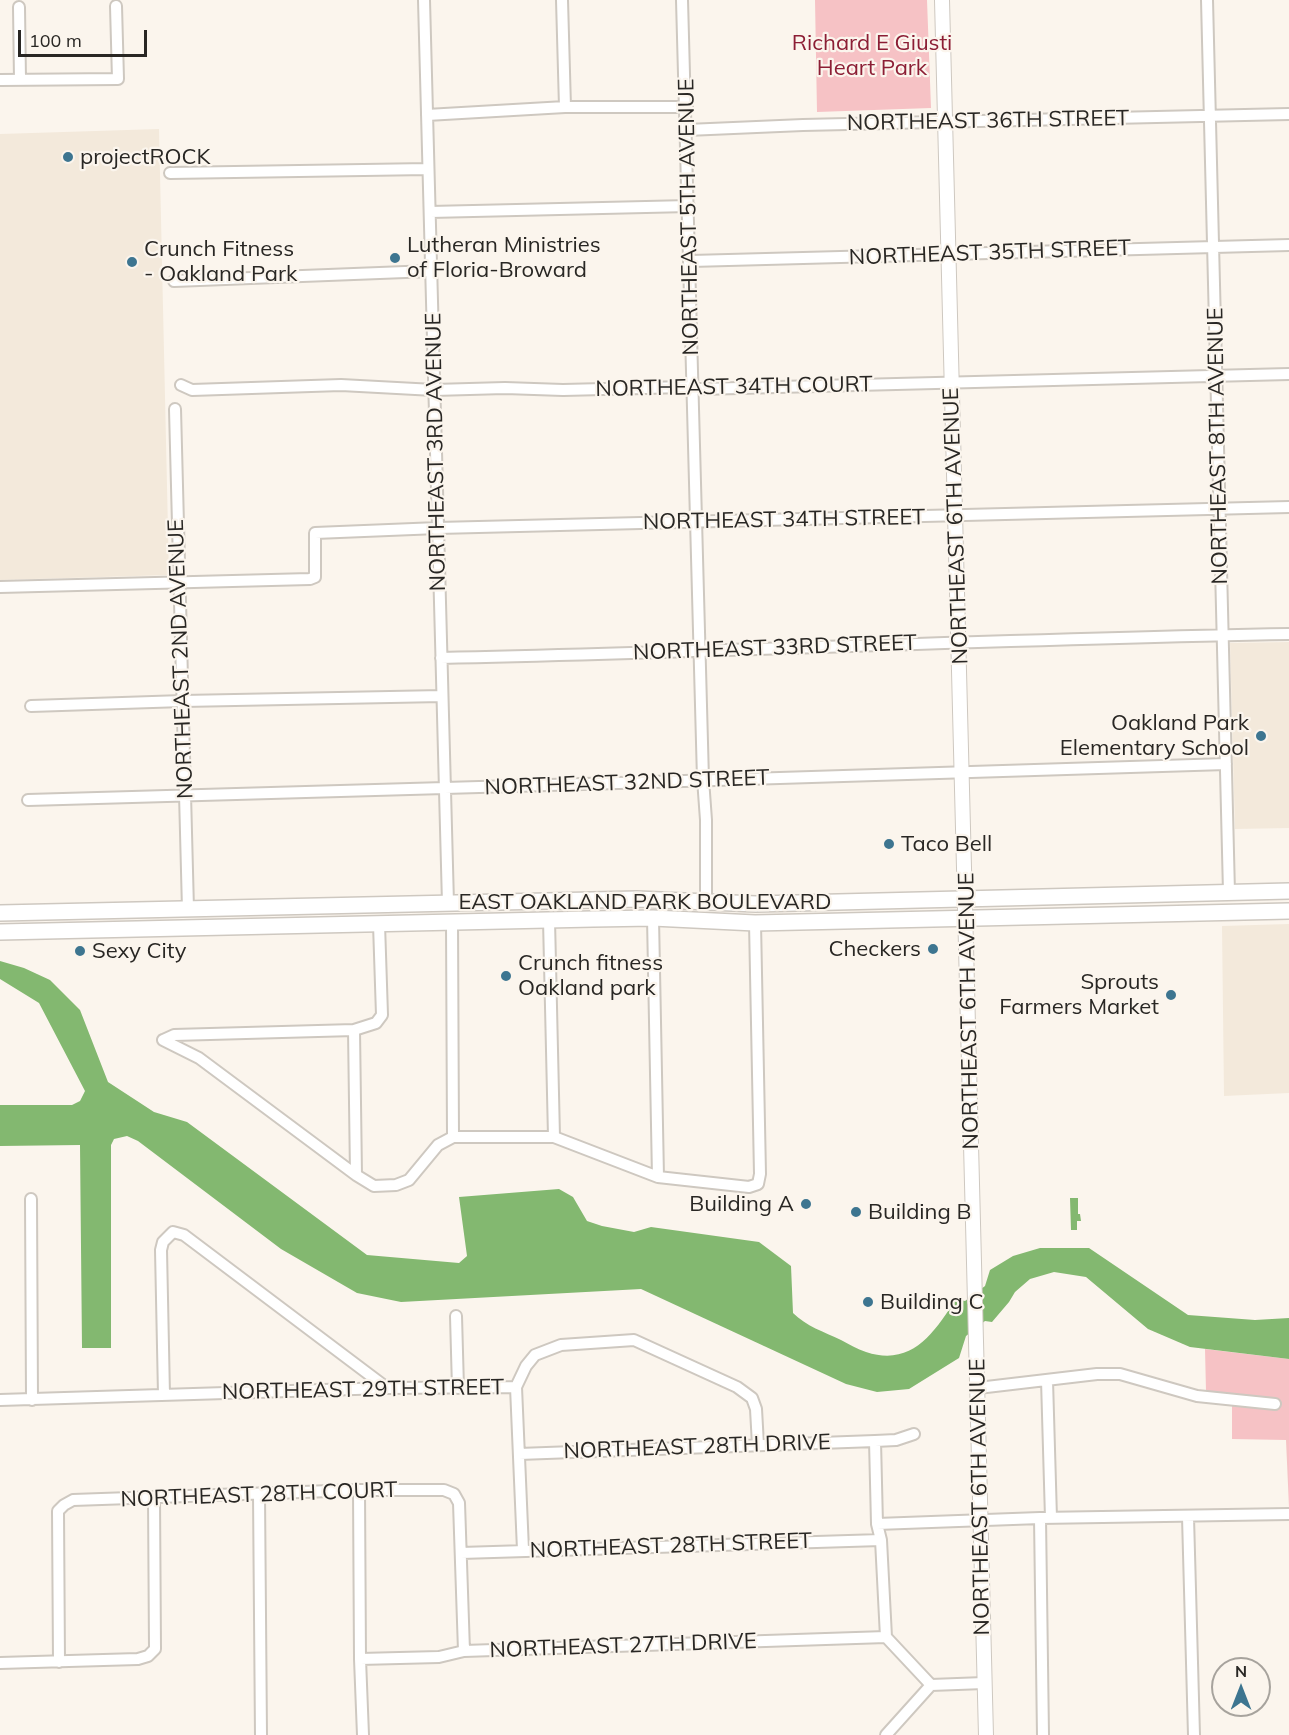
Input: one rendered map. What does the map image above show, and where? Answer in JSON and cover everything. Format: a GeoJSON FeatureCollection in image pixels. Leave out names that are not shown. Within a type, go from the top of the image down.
{"type":"FeatureCollection","features":[{"type":"Feature","properties":{"kind":"main road","name":"EAST OAKLAND PARK BOULEVARD"},"geometry":{"type":"LineString","coordinates":[[0,913],[653,899],[756,904],[1282,891]]}},
{"type":"Feature","properties":{"kind":"main road"},"geometry":{"type":"LineString","coordinates":[[1259,912],[1271,906],[1282,891]]}},
{"type":"Feature","properties":{"kind":"main road"},"geometry":{"type":"LineString","coordinates":[[549,920],[552,913],[572,900]]}},
{"type":"Feature","properties":{"kind":"main road"},"geometry":{"type":"LineString","coordinates":[[671,919],[699,910],[706,901]]}},
{"type":"Feature","properties":{"kind":"main road"},"geometry":{"type":"LineString","coordinates":[[422,922],[440,914],[448,903]]}},
{"type":"Feature","properties":{"kind":"main road"},"geometry":{"type":"LineString","coordinates":[[247,927],[254,915],[267,907]]}},
{"type":"Feature","properties":{"kind":"main road"},"geometry":{"type":"LineString","coordinates":[[158,929],[181,921],[188,909]]}},
{"type":"Feature","properties":{"kind":"main road","name":"EAST OAKLAND PARK BOULEVARD"},"geometry":{"type":"LineString","coordinates":[[0,932],[652,918],[756,923],[1289,911]]}},
{"type":"Feature","properties":{"kind":"street","name":"NORTHEAST 3RD AVENUE"},"geometry":{"type":"LineString","coordinates":[[424,0],[448,903]]}},
{"type":"Feature","properties":{"kind":"street"},"geometry":{"type":"LineString","coordinates":[[562,0],[565,107]]}},
{"type":"Feature","properties":{"kind":"street","name":"NORTHEAST 5TH AVENUE"},"geometry":{"type":"LineString","coordinates":[[682,0],[687,107],[703,779],[708,878],[706,901]]}},
{"type":"Feature","properties":{"kind":"street","name":"NORTHEAST 6TH AVENUE"},"geometry":{"type":"LineString","coordinates":[[942,0],[986,1735]]}},
{"type":"Feature","properties":{"kind":"street","name":"NORTHEAST 8TH AVENUE"},"geometry":{"type":"LineString","coordinates":[[1207,0],[1229,892]]}},
{"type":"Feature","properties":{"kind":"street"},"geometry":{"type":"LineString","coordinates":[[0,80],[118,79],[116,6]]}},
{"type":"Feature","properties":{"kind":"street"},"geometry":{"type":"LineString","coordinates":[[19,7],[20,80]]}},
{"type":"Feature","properties":{"kind":"street"},"geometry":{"type":"LineString","coordinates":[[427,115],[565,107],[687,107]]}},
{"type":"Feature","properties":{"kind":"street","name":"NORTHEAST 36TH STREET"},"geometry":{"type":"LineString","coordinates":[[687,130],[1289,114]]}},
{"type":"Feature","properties":{"kind":"street"},"geometry":{"type":"LineString","coordinates":[[170,173],[429,169]]}},
{"type":"Feature","properties":{"kind":"street"},"geometry":{"type":"LineString","coordinates":[[429,212],[689,206]]}},
{"type":"Feature","properties":{"kind":"street","name":"NORTHEAST 35TH STREET"},"geometry":{"type":"LineString","coordinates":[[691,261],[1289,245]]}},
{"type":"Feature","properties":{"kind":"street"},"geometry":{"type":"LineString","coordinates":[[174,281],[431,271]]}},
{"type":"Feature","properties":{"kind":"street","name":"NORTHEAST 34TH COURT"},"geometry":{"type":"LineString","coordinates":[[181,385],[192,390],[341,385],[434,390],[505,388],[563,390],[802,387],[1289,374]]}},
{"type":"Feature","properties":{"kind":"street","name":"NORTHEAST 2ND AVENUE"},"geometry":{"type":"LineString","coordinates":[[175,409],[188,909]]}},
{"type":"Feature","properties":{"kind":"street","name":"NORTHEAST 34TH STREET"},"geometry":{"type":"LineString","coordinates":[[178,583],[310,579],[315,577],[316,568],[315,533],[1289,507]]}},
{"type":"Feature","properties":{"kind":"street"},"geometry":{"type":"LineString","coordinates":[[0,587],[178,583]]}},
{"type":"Feature","properties":{"kind":"street","name":"NORTHEAST 33RD STREET"},"geometry":{"type":"LineString","coordinates":[[441,658],[700,652],[959,641],[1289,634]]}},
{"type":"Feature","properties":{"kind":"street"},"geometry":{"type":"LineString","coordinates":[[32,706],[442,696]]}},
{"type":"Feature","properties":{"kind":"street","name":"NORTHEAST 32ND STREET"},"geometry":{"type":"LineString","coordinates":[[28,800],[444,790],[703,779],[1226,764]]}},
{"type":"Feature","properties":{"kind":"street"},"geometry":{"type":"LineString","coordinates":[[652,918],[658,1177]]}},
{"type":"Feature","properties":{"kind":"street"},"geometry":{"type":"LineString","coordinates":[[549,920],[554,1137]]}},
{"type":"Feature","properties":{"kind":"street"},"geometry":{"type":"LineString","coordinates":[[452,922],[453,1137]]}},
{"type":"Feature","properties":{"kind":"street"},"geometry":{"type":"LineString","coordinates":[[380,924],[382,1015],[376,1023],[354,1030],[174,1035],[163,1040],[199,1058],[374,1186],[396,1185],[409,1180],[438,1145],[453,1137],[554,1137],[658,1177],[744,1187],[758,1184],[760,1174],[756,923]]}},
{"type":"Feature","properties":{"kind":"street"},"geometry":{"type":"LineString","coordinates":[[354,1030],[356,1175]]}},
{"type":"Feature","properties":{"kind":"street"},"geometry":{"type":"LineString","coordinates":[[32,1198],[33,1400]]}},
{"type":"Feature","properties":{"kind":"street"},"geometry":{"type":"LineString","coordinates":[[164,1395],[161,1250],[163,1242],[173,1232],[184,1235],[387,1388]]}},
{"type":"Feature","properties":{"kind":"street"},"geometry":{"type":"LineString","coordinates":[[456,1316],[458,1388]]}},
{"type":"Feature","properties":{"kind":"street","name":"NORTHEAST 29TH STREET"},"geometry":{"type":"LineString","coordinates":[[0,1400],[387,1388],[516,1387],[525,1366],[535,1355],[552,1348],[561,1345],[634,1340],[737,1387],[752,1398],[756,1409],[758,1445]]}},
{"type":"Feature","properties":{"kind":"street"},"geometry":{"type":"LineString","coordinates":[[978,1388],[1096,1374],[1120,1374],[1197,1396],[1275,1404]]}},
{"type":"Feature","properties":{"kind":"street"},"geometry":{"type":"LineString","coordinates":[[1043,1735],[1047,1380]]}},
{"type":"Feature","properties":{"kind":"street"},"geometry":{"type":"LineString","coordinates":[[516,1387],[523,1550]]}},
{"type":"Feature","properties":{"kind":"street","name":"NORTHEAST 28TH DRIVE"},"geometry":{"type":"LineString","coordinates":[[519,1454],[896,1440],[914,1434]]}},
{"type":"Feature","properties":{"kind":"street"},"geometry":{"type":"LineString","coordinates":[[874,1441],[877,1524],[881,1540],[886,1637],[931,1685]]}},
{"type":"Feature","properties":{"kind":"street"},"geometry":{"type":"LineString","coordinates":[[359,1490],[363,1735]]}},
{"type":"Feature","properties":{"kind":"street","name":"NORTHEAST 28TH COURT"},"geometry":{"type":"LineString","coordinates":[[59,1662],[58,1511],[73,1500],[359,1490],[444,1490],[454,1494],[459,1503],[461,1553]]}},
{"type":"Feature","properties":{"kind":"street"},"geometry":{"type":"LineString","coordinates":[[259,1494],[261,1735]]}},
{"type":"Feature","properties":{"kind":"street"},"geometry":{"type":"LineString","coordinates":[[0,1663],[138,1659],[148,1656],[155,1649],[154,1497]]}},
{"type":"Feature","properties":{"kind":"street"},"geometry":{"type":"LineString","coordinates":[[877,1524],[1046,1518],[1289,1514]]}},
{"type":"Feature","properties":{"kind":"street"},"geometry":{"type":"LineString","coordinates":[[1188,1517],[1194,1735]]}},
{"type":"Feature","properties":{"kind":"street","name":"NORTHEAST 28TH STREET"},"geometry":{"type":"LineString","coordinates":[[461,1553],[881,1540]]}},
{"type":"Feature","properties":{"kind":"street"},"geometry":{"type":"LineString","coordinates":[[461,1553],[464,1651]]}},
{"type":"Feature","properties":{"kind":"street","name":"NORTHEAST 27TH DRIVE"},"geometry":{"type":"LineString","coordinates":[[360,1659],[439,1658],[464,1651],[886,1637]]}},
{"type":"Feature","properties":{"kind":"street"},"geometry":{"type":"LineString","coordinates":[[886,1735],[931,1685],[984,1683]]}},
{"type":"Feature","properties":{"kind":"shaded area"},"geometry":{"type":"Polygon","coordinates":[[[159,129],[169,575],[0,580],[0,134],[159,129]]]}},
{"type":"Feature","properties":{"kind":"shaded area","name":"Oakland Park Elementary School"},"geometry":{"type":"Polygon","coordinates":[[[1289,642],[1289,828],[1235,829],[1230,643],[1289,642]]]}},
{"type":"Feature","properties":{"kind":"shaded area"},"geometry":{"type":"Polygon","coordinates":[[[1289,924],[1289,1093],[1224,1096],[1222,926],[1289,924]]]}},
{"type":"Feature","properties":{"kind":"shaded area"},"geometry":{"type":"Polygon","coordinates":[[[0,961],[24,968],[50,980],[80,1010],[108,1082],[154,1112],[187,1122],[367,1255],[459,1263],[467,1256],[459,1197],[559,1189],[573,1197],[587,1221],[602,1226],[634,1232],[651,1227],[759,1242],[791,1266],[793,1313],[798,1318],[866,1352],[896,1355],[920,1344],[939,1324],[956,1299],[965,1301],[985,1286],[990,1270],[1013,1256],[1040,1248],[1089,1248],[1188,1315],[1255,1320],[1289,1318],[1289,1359],[1190,1347],[1148,1329],[1086,1277],[1054,1272],[1030,1279],[1015,1292],[992,1322],[985,1321],[966,1336],[959,1358],[909,1389],[877,1392],[846,1384],[641,1289],[401,1302],[357,1293],[281,1249],[138,1141],[127,1136],[114,1139],[111,1145],[111,1348],[82,1348],[80,1145],[0,1146],[0,1105],[72,1105],[80,1101],[85,1091],[39,1003],[0,979],[0,961]]]}},
{"type":"Feature","properties":{"kind":"shaded area"},"geometry":{"type":"Polygon","coordinates":[[[1070,1198],[1078,1198],[1078,1214],[1080,1214],[1081,1221],[1077,1221],[1077,1230],[1071,1230],[1070,1198]]]}},
{"type":"Feature","properties":{"kind":"green space","name":"Richard E Giusti Heart Park"},"geometry":{"type":"Polygon","coordinates":[[[815,0],[927,0],[931,108],[817,112],[815,0]]]}},
{"type":"Feature","properties":{"kind":"green space"},"geometry":{"type":"Polygon","coordinates":[[[1205,1349],[1289,1359],[1289,1507],[1286,1440],[1232,1439],[1232,1395],[1206,1391],[1205,1349]]]}},
{"type":"Feature","properties":{"kind":"place","name":"projectROCK"},"geometry":{"type":"Point","coordinates":[68,157]}},
{"type":"Feature","properties":{"kind":"place","name":"Lutheran Ministries of Floria-Broward"},"geometry":{"type":"Point","coordinates":[395,258]}},
{"type":"Feature","properties":{"kind":"place","name":"Crunch Fitness - Oakland Park"},"geometry":{"type":"Point","coordinates":[132,262]}},
{"type":"Feature","properties":{"kind":"place","name":"Oakland Park Elementary School"},"geometry":{"type":"Point","coordinates":[1261,736]}},
{"type":"Feature","properties":{"kind":"place","name":"Taco Bell"},"geometry":{"type":"Point","coordinates":[889,844]}},
{"type":"Feature","properties":{"kind":"place","name":"Checkers"},"geometry":{"type":"Point","coordinates":[933,949]}},
{"type":"Feature","properties":{"kind":"place","name":"Sexy City"},"geometry":{"type":"Point","coordinates":[80,951]}},
{"type":"Feature","properties":{"kind":"place","name":"Crunch fitness Oakland park"},"geometry":{"type":"Point","coordinates":[506,976]}},
{"type":"Feature","properties":{"kind":"place","name":"Sprouts Farmers Market"},"geometry":{"type":"Point","coordinates":[1171,995]}},
{"type":"Feature","properties":{"kind":"place","name":"Building A"},"geometry":{"type":"Point","coordinates":[806,1204]}},
{"type":"Feature","properties":{"kind":"place","name":"Building B"},"geometry":{"type":"Point","coordinates":[856,1212]}},
{"type":"Feature","properties":{"kind":"place","name":"Building C"},"geometry":{"type":"Point","coordinates":[868,1302]}}]}
